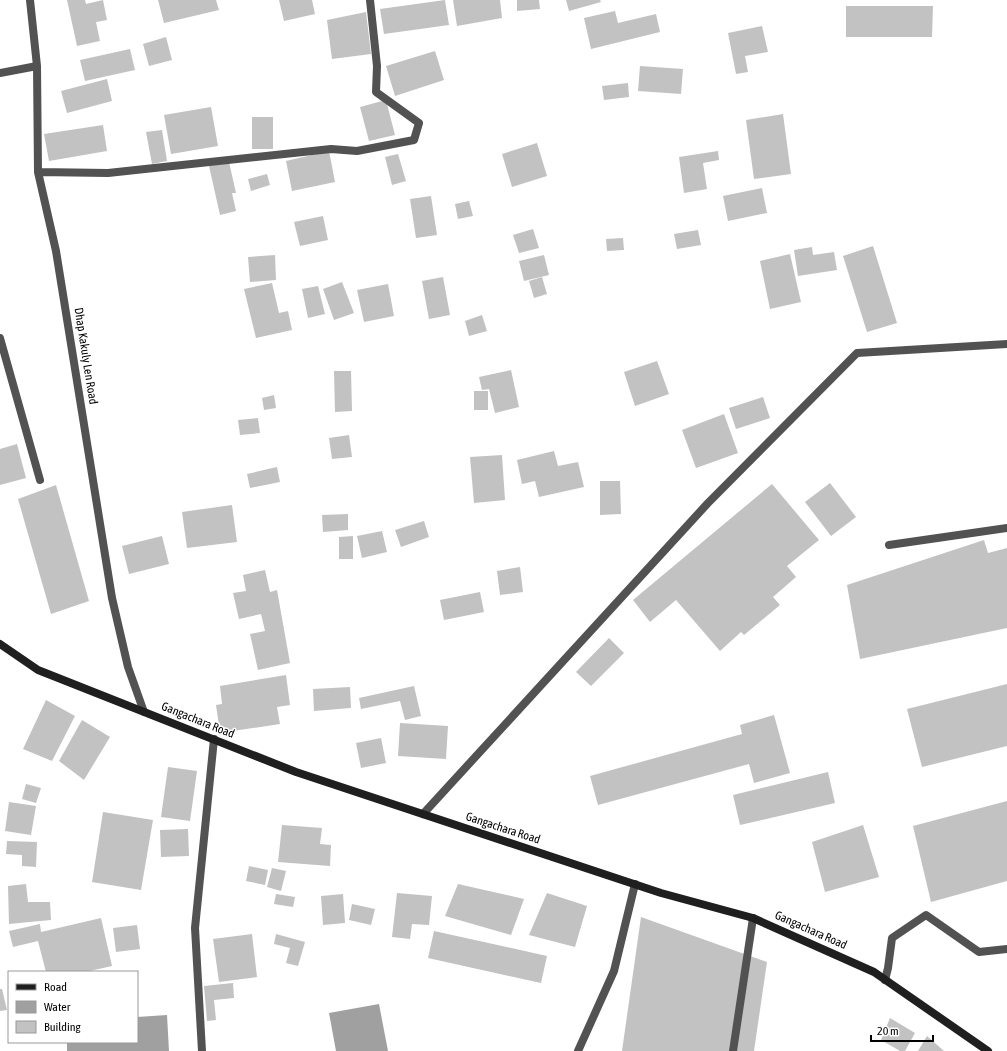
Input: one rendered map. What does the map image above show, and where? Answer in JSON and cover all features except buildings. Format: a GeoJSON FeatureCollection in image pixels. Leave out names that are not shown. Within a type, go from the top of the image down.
{"type":"FeatureCollection","features":[{"type":"Feature","properties":{"kind":"main road","name":"Gangachara Road"},"geometry":{"type":"LineString","coordinates":[[0,644],[38,670],[296,772],[635,884],[753,918],[874,972],[988,1051]]}},
{"type":"Feature","properties":{"kind":"street","name":"Dhap Kakuly Len Road"},"geometry":{"type":"LineString","coordinates":[[30,0],[37,66],[38,172],[56,251],[112,598],[128,667],[144,712]]}},
{"type":"Feature","properties":{"kind":"street"},"geometry":{"type":"LineString","coordinates":[[38,172],[108,173],[331,149],[358,151],[414,140],[419,123],[376,92],[377,66],[370,0]]}},
{"type":"Feature","properties":{"kind":"street"},"geometry":{"type":"LineString","coordinates":[[0,73],[37,66]]}},
{"type":"Feature","properties":{"kind":"street"},"geometry":{"type":"LineString","coordinates":[[0,338],[40,480]]}},
{"type":"Feature","properties":{"kind":"street"},"geometry":{"type":"LineString","coordinates":[[424,814],[708,503],[857,353],[1007,344]]}},
{"type":"Feature","properties":{"kind":"street"},"geometry":{"type":"LineString","coordinates":[[889,545],[1007,528]]}},
{"type":"Feature","properties":{"kind":"street"},"geometry":{"type":"LineString","coordinates":[[202,1051],[195,928],[214,740]]}},
{"type":"Feature","properties":{"kind":"street"},"geometry":{"type":"LineString","coordinates":[[578,1051],[614,971],[635,884]]}},
{"type":"Feature","properties":{"kind":"street"},"geometry":{"type":"LineString","coordinates":[[885,980],[892,938],[926,916],[979,952],[1007,948]]}},
{"type":"Feature","properties":{"kind":"street"},"geometry":{"type":"LineString","coordinates":[[733,1051],[753,918]]}},
{"type":"Feature","properties":{"kind":"water"},"geometry":{"type":"Polygon","coordinates":[[[379,1004],[388,1051],[336,1051],[329,1013],[379,1004]]]}},
{"type":"Feature","properties":{"kind":"water"},"geometry":{"type":"Polygon","coordinates":[[[167,1015],[169,1051],[67,1051],[67,1043],[138,1043],[138,1017],[167,1015]]]}}]}
